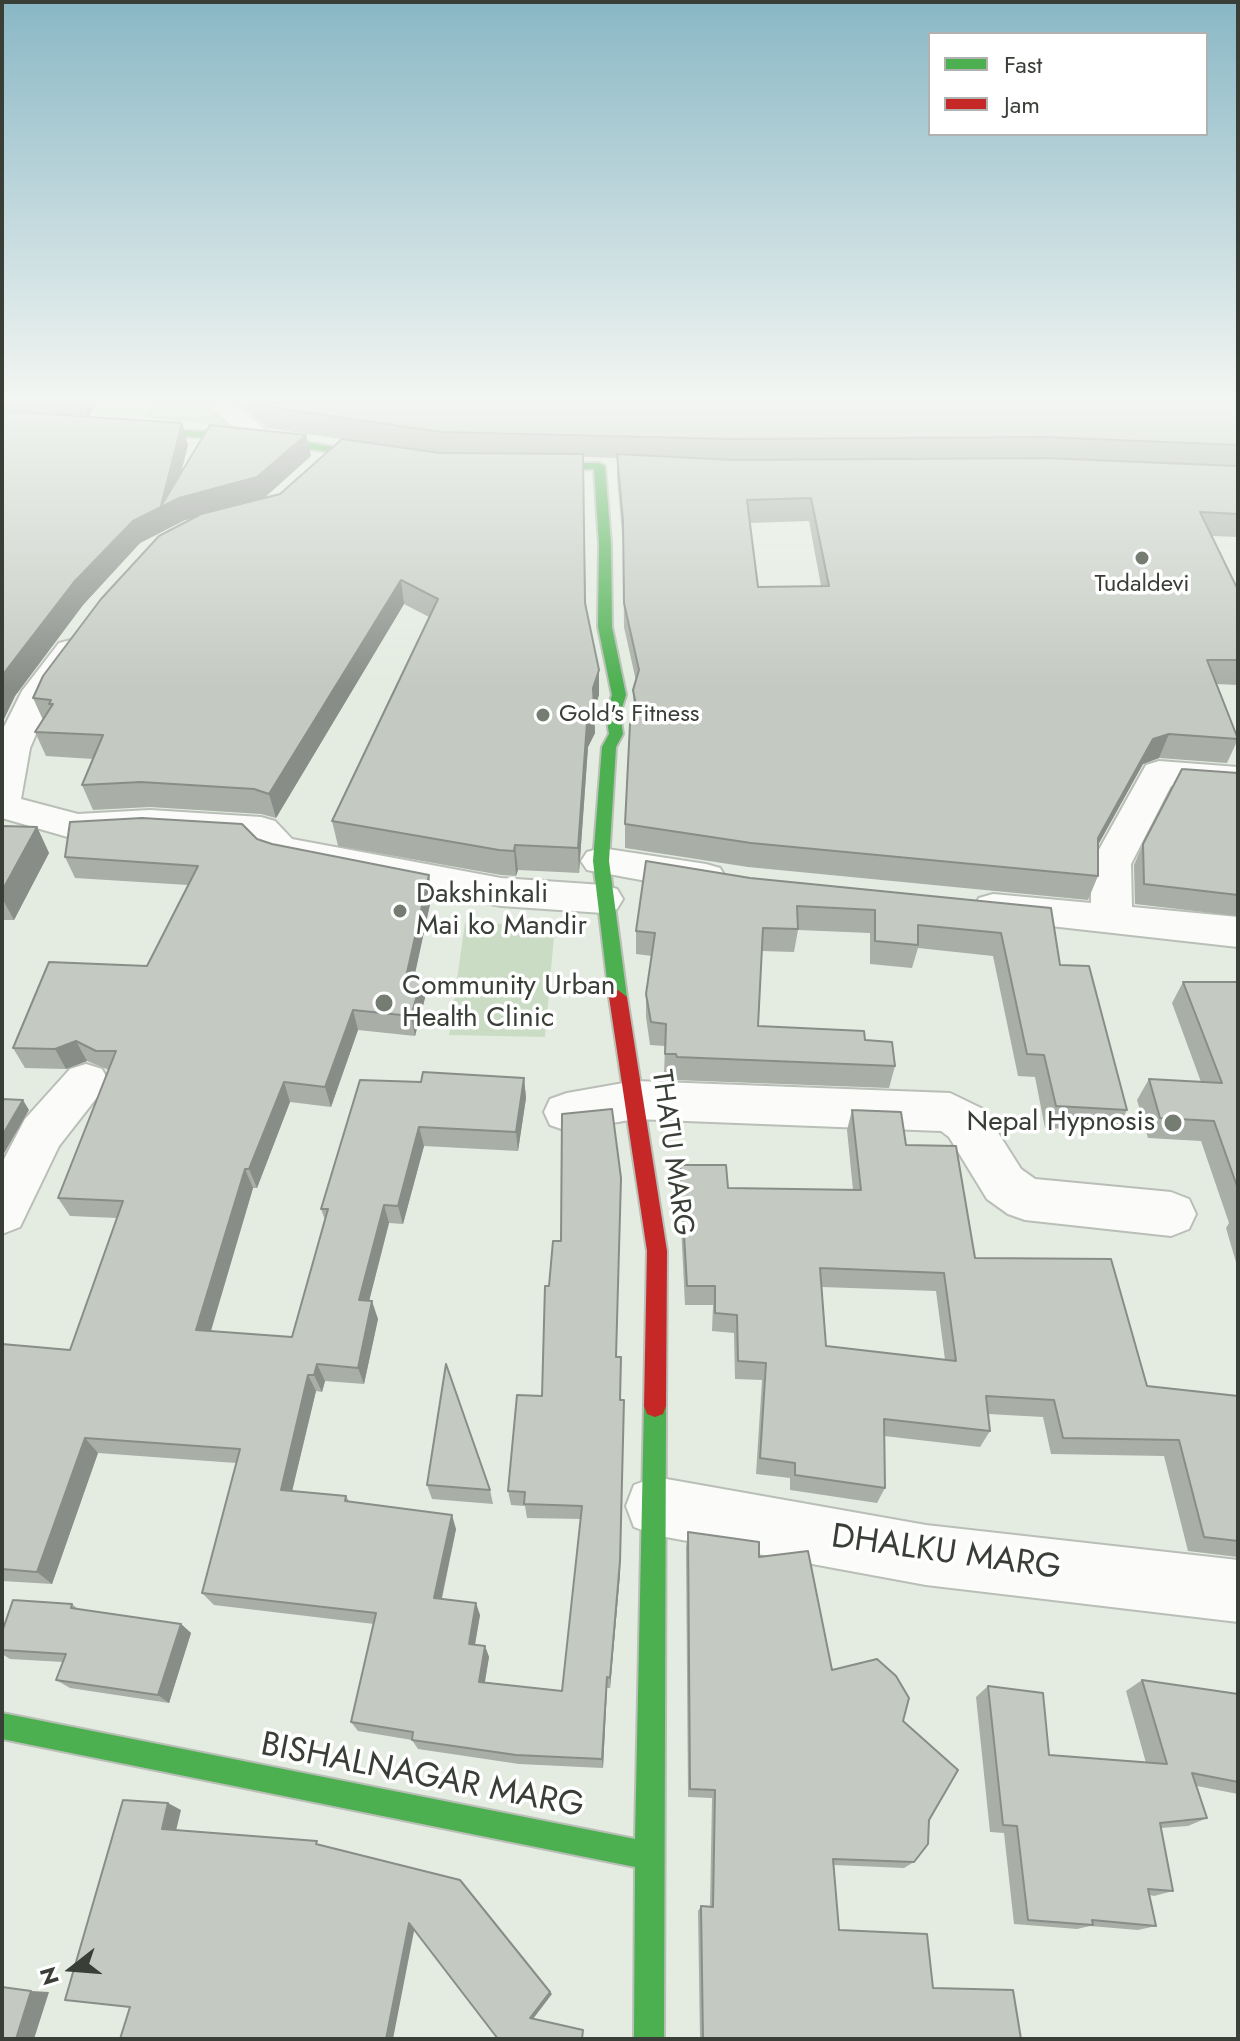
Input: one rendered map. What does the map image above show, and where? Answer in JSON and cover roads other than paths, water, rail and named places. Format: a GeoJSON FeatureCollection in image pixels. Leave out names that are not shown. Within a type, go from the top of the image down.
{"type":"FeatureCollection","features":[{"type":"Feature","properties":{"kind":"main road","name":"THATU MARG"},"geometry":{"type":"LineString","coordinates":[[610,497],[605,544],[605,627],[619,695],[613,714],[616,734],[609,747],[602,880],[657,1251],[649,1856]]}},
{"type":"Feature","properties":{"kind":"main road","name":"BISHALNAGAR MARG"},"geometry":{"type":"LineString","coordinates":[[2,1726],[649,1856]]}},
{"type":"Feature","properties":{"kind":"main road"},"geometry":{"type":"LineString","coordinates":[[649,1856],[649,2039]]}},
{"type":"Feature","properties":{"kind":"street"},"geometry":{"type":"LineString","coordinates":[[89,624],[34,698],[12,748],[2,804],[78,827],[150,823],[261,830],[279,849],[501,892],[602,880],[748,884]]}},
{"type":"Feature","properties":{"kind":"street"},"geometry":{"type":"LineString","coordinates":[[1112,921],[1111,864],[1159,773],[1238,779]]}},
{"type":"Feature","properties":{"kind":"street"},"geometry":{"type":"LineString","coordinates":[[957,904],[1238,932]]}},
{"type":"Feature","properties":{"kind":"street"},"geometry":{"type":"LineString","coordinates":[[2,1212],[42,1133],[86,1082]]}},
{"type":"Feature","properties":{"kind":"street"},"geometry":{"type":"LineString","coordinates":[[567,1112],[635,1100],[950,1112],[966,1123],[1004,1184],[1025,1199],[1171,1214]]}},
{"type":"Feature","properties":{"kind":"street","name":"DHALKU MARG"},"geometry":{"type":"LineString","coordinates":[[655,1506],[926,1555],[1238,1591]]}},
{"type":"Feature","properties":{"kind":"place","name":"Tudaldevi"},"geometry":{"type":"Point","coordinates":[1142,558]}},
{"type":"Feature","properties":{"kind":"place","name":"Gold's Fitness"},"geometry":{"type":"Point","coordinates":[543,715]}},
{"type":"Feature","properties":{"kind":"place","name":"Dakshinkali Mai ko Mandir"},"geometry":{"type":"Point","coordinates":[400,911]}},
{"type":"Feature","properties":{"kind":"place","name":"Community Urban Health Clinic"},"geometry":{"type":"Point","coordinates":[384,1003]}},
{"type":"Feature","properties":{"kind":"place","name":"Nepal Hypnosis"},"geometry":{"type":"Point","coordinates":[1173,1123]}}]}
